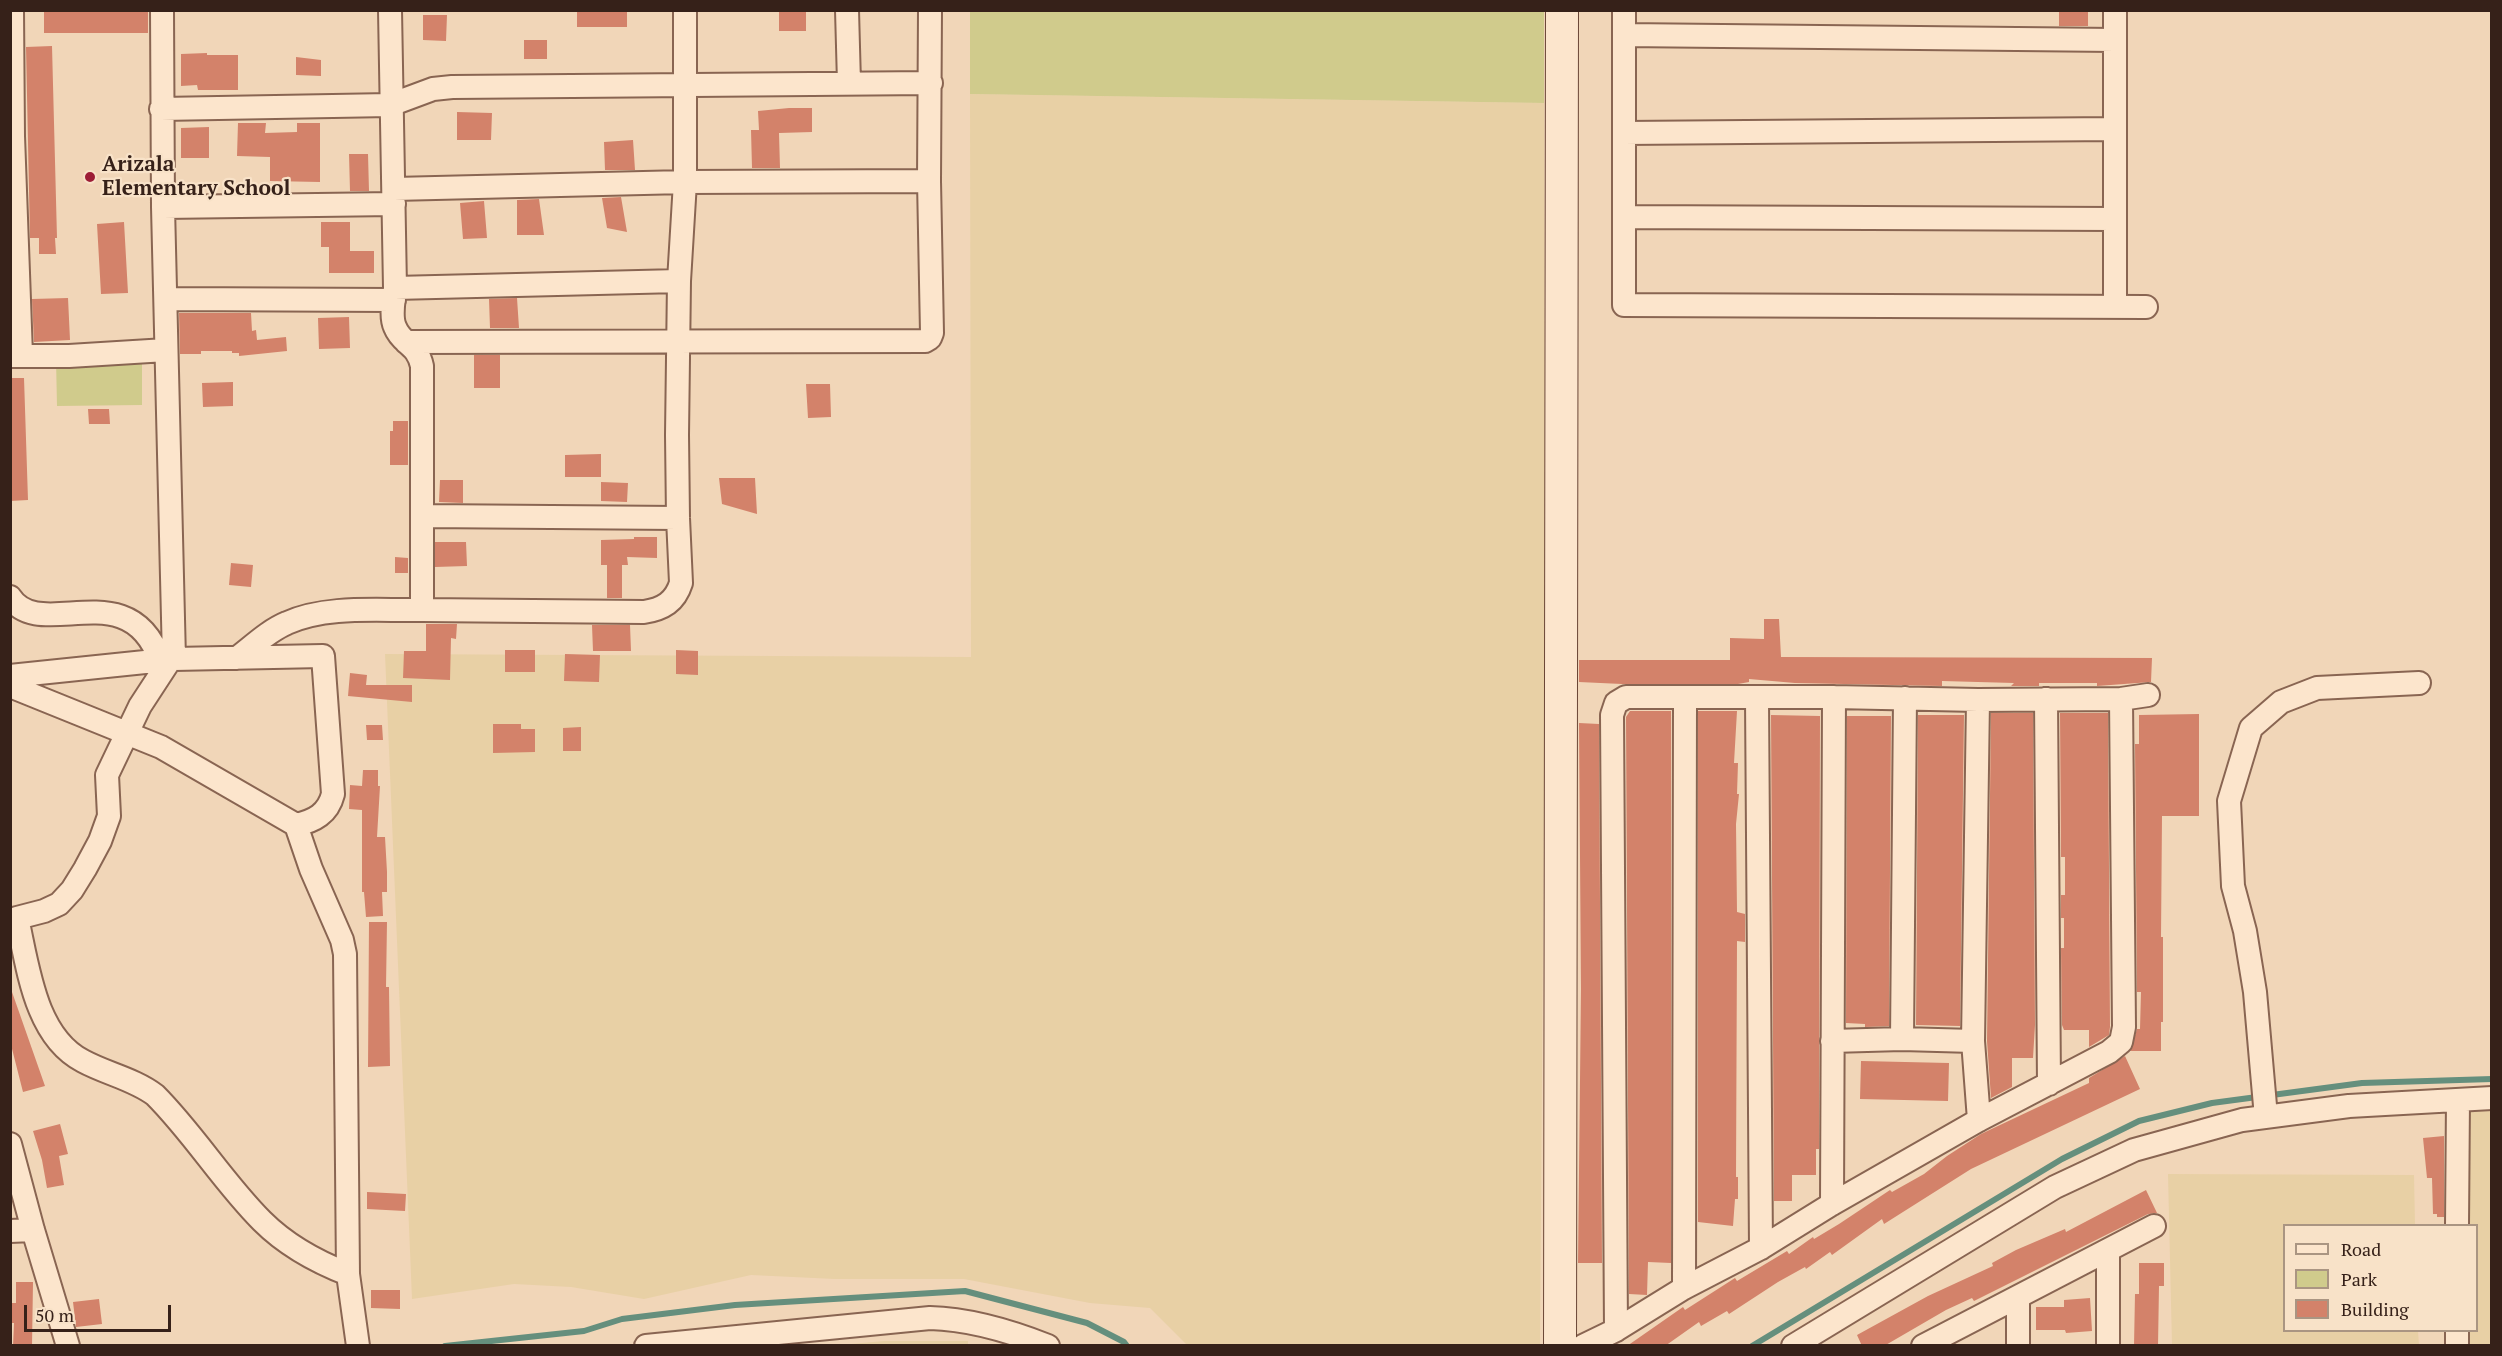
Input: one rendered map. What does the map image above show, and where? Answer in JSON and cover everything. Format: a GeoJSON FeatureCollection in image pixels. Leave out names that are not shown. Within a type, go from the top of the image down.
{"type":"FeatureCollection","features":[{"type":"Feature","properties":{"kind":"street"},"geometry":{"type":"LineString","coordinates":[[12,10],[16,356],[69,356],[166,350]]}},
{"type":"Feature","properties":{"kind":"street"},"geometry":{"type":"LineString","coordinates":[[162,10],[161,109],[166,299],[168,660],[140,706],[107,775],[109,816],[85,869],[72,890],[59,904],[44,911],[14,919],[33,986],[46,1020],[59,1043],[81,1060],[145,1088],[155,1095],[263,1222],[297,1249],[322,1264],[348,1274]]}},
{"type":"Feature","properties":{"kind":"street"},"geometry":{"type":"LineString","coordinates":[[390,10],[390,105],[394,197],[393,323],[406,342],[417,351],[422,366],[424,516],[422,610]]}},
{"type":"Feature","properties":{"kind":"street"},"geometry":{"type":"LineString","coordinates":[[237,658],[288,622],[345,611],[644,612],[658,610],[672,601],[681,583],[678,518],[679,281],[685,183],[685,10]]}},
{"type":"Feature","properties":{"kind":"street"},"geometry":{"type":"LineString","coordinates":[[847,10],[849,83]]}},
{"type":"Feature","properties":{"kind":"street"},"geometry":{"type":"LineString","coordinates":[[406,342],[917,341],[930,338],[932,333],[929,181],[930,10]]}},
{"type":"Feature","properties":{"kind":"street"},"geometry":{"type":"LineString","coordinates":[[1560,1346],[1562,10]]}},
{"type":"Feature","properties":{"kind":"street"},"geometry":{"type":"LineString","coordinates":[[1624,10],[1624,305],[2146,307]]}},
{"type":"Feature","properties":{"kind":"street"},"geometry":{"type":"LineString","coordinates":[[2115,10],[2115,307]]}},
{"type":"Feature","properties":{"kind":"street"},"geometry":{"type":"LineString","coordinates":[[1624,35],[2115,40]]}},
{"type":"Feature","properties":{"kind":"street"},"geometry":{"type":"LineString","coordinates":[[161,109],[390,105],[441,88],[931,83]]}},
{"type":"Feature","properties":{"kind":"street"},"geometry":{"type":"LineString","coordinates":[[1624,133],[2115,129]]}},
{"type":"Feature","properties":{"kind":"street"},"geometry":{"type":"LineString","coordinates":[[163,207],[685,183],[929,181]]}},
{"type":"Feature","properties":{"kind":"street"},"geometry":{"type":"LineString","coordinates":[[1624,217],[2115,219]]}},
{"type":"Feature","properties":{"kind":"street"},"geometry":{"type":"LineString","coordinates":[[166,299],[394,294],[679,281]]}},
{"type":"Feature","properties":{"kind":"street"},"geometry":{"type":"LineString","coordinates":[[424,516],[678,518]]}},
{"type":"Feature","properties":{"kind":"street"},"geometry":{"type":"LineString","coordinates":[[10,597],[23,610],[37,613],[102,614],[127,617],[144,630],[168,660]]}},
{"type":"Feature","properties":{"kind":"street"},"geometry":{"type":"LineString","coordinates":[[10,676],[168,660],[322,656],[333,794],[321,815],[316,819],[296,825]]}},
{"type":"Feature","properties":{"kind":"street"},"geometry":{"type":"LineString","coordinates":[[2266,1117],[2255,992],[2245,931],[2233,886],[2229,801],[2251,728],[2281,702],[2317,688],[2419,683]]}},
{"type":"Feature","properties":{"kind":"street"},"geometry":{"type":"LineString","coordinates":[[10,686],[161,747],[296,825],[310,869],[342,940],[346,961],[348,1274],[358,1346]]}},
{"type":"Feature","properties":{"kind":"street"},"geometry":{"type":"LineString","coordinates":[[1617,1330],[1612,715],[1616,703],[1626,697],[1978,700],[2121,699],[2148,695]]}},
{"type":"Feature","properties":{"kind":"street"},"geometry":{"type":"LineString","coordinates":[[1832,1204],[1834,697]]}},
{"type":"Feature","properties":{"kind":"street"},"geometry":{"type":"LineString","coordinates":[[1684,1288],[1685,698]]}},
{"type":"Feature","properties":{"kind":"street"},"geometry":{"type":"LineString","coordinates":[[1902,1039],[1905,698]]}},
{"type":"Feature","properties":{"kind":"street"},"geometry":{"type":"LineString","coordinates":[[1757,699],[1761,1248]]}},
{"type":"Feature","properties":{"kind":"street"},"geometry":{"type":"LineString","coordinates":[[2046,699],[2049,1084]]}},
{"type":"Feature","properties":{"kind":"street"},"geometry":{"type":"LineString","coordinates":[[1583,1346],[1617,1330],[1684,1288],[1761,1248],[1832,1204],[1979,1120],[2109,1052],[2121,1042],[2123,1036],[2121,699]]}},
{"type":"Feature","properties":{"kind":"street"},"geometry":{"type":"LineString","coordinates":[[1978,700],[1973,1041],[1979,1120]]}},
{"type":"Feature","properties":{"kind":"street"},"geometry":{"type":"LineString","coordinates":[[96,722],[140,706]]}},
{"type":"Feature","properties":{"kind":"street"},"geometry":{"type":"LineString","coordinates":[[140,706],[161,747]]}},
{"type":"Feature","properties":{"kind":"street"},"geometry":{"type":"LineString","coordinates":[[1832,1041],[1902,1039],[1973,1041]]}},
{"type":"Feature","properties":{"kind":"street"},"geometry":{"type":"LineString","coordinates":[[1793,1346],[2055,1187],[2134,1150],[2242,1120],[2349,1106],[2492,1098]]}},
{"type":"Feature","properties":{"kind":"street"},"geometry":{"type":"LineString","coordinates":[[2457,1224],[2458,1100]]}},
{"type":"Feature","properties":{"kind":"street"},"geometry":{"type":"LineString","coordinates":[[10,1144],[22,1231],[68,1346]]}},
{"type":"Feature","properties":{"kind":"street"},"geometry":{"type":"LineString","coordinates":[[1926,1344],[2154,1226]]}},
{"type":"Feature","properties":{"kind":"street"},"geometry":{"type":"LineString","coordinates":[[2108,1250],[2108,1346]]}},
{"type":"Feature","properties":{"kind":"street"},"geometry":{"type":"LineString","coordinates":[[2018,1298],[2018,1346]]}},
{"type":"Feature","properties":{"kind":"street"},"geometry":{"type":"LineString","coordinates":[[646,1346],[930,1318],[954,1318],[976,1323],[1048,1346]]}},
{"type":"Feature","properties":{"kind":"shaded area"},"geometry":{"type":"Polygon","coordinates":[[[970,94],[1544,103],[1545,658],[1540,1345],[1187,1345],[1150,1308],[1090,1303],[964,1279],[835,1279],[751,1275],[644,1299],[571,1287],[514,1284],[412,1299],[385,654],[971,657],[970,94]]]}},
{"type":"Feature","properties":{"kind":"shaded area"},"geometry":{"type":"Polygon","coordinates":[[[2491,1102],[2491,1345],[2464,1345],[2463,1332],[2478,1332],[2478,1224],[2462,1224],[2460,1105],[2491,1102]]]}},
{"type":"Feature","properties":{"kind":"shaded area"},"geometry":{"type":"Polygon","coordinates":[[[2168,1174],[2414,1175],[2415,1224],[2283,1224],[2283,1332],[2418,1332],[2419,1345],[2172,1345],[2168,1174]]]}},
{"type":"Feature","properties":{"kind":"shaded area"},"geometry":{"type":"Polygon","coordinates":[[[884,1341],[968,1341],[968,1345],[840,1345],[884,1341]]]}},
{"type":"Feature","properties":{"kind":"green space"},"geometry":{"type":"Polygon","coordinates":[[[970,11],[1544,11],[1544,103],[970,94],[970,11]]]}},
{"type":"Feature","properties":{"kind":"green space"},"geometry":{"type":"Polygon","coordinates":[[[56,359],[142,359],[142,405],[57,406],[56,359]]]}},
{"type":"Feature","properties":{"kind":"building"},"geometry":{"type":"Polygon","coordinates":[[[44,10],[148,10],[148,33],[44,33],[44,10]]]}},
{"type":"Feature","properties":{"kind":"building"},"geometry":{"type":"Polygon","coordinates":[[[577,10],[627,10],[627,27],[577,27],[577,10]]]}},
{"type":"Feature","properties":{"kind":"building"},"geometry":{"type":"Polygon","coordinates":[[[779,10],[806,10],[806,31],[779,31],[779,10]]]}},
{"type":"Feature","properties":{"kind":"building"},"geometry":{"type":"Polygon","coordinates":[[[2059,10],[2088,10],[2088,26],[2059,26],[2059,10]]]}},
{"type":"Feature","properties":{"kind":"building"},"geometry":{"type":"Polygon","coordinates":[[[423,15],[447,15],[446,41],[423,40],[423,15]]]}},
{"type":"Feature","properties":{"kind":"building"},"geometry":{"type":"Polygon","coordinates":[[[524,40],[547,40],[547,59],[524,59],[524,40]]]}},
{"type":"Feature","properties":{"kind":"building"},"geometry":{"type":"Polygon","coordinates":[[[52,46],[56,254],[39,254],[39,238],[30,238],[26,47],[52,46]]]}},
{"type":"Feature","properties":{"kind":"building"},"geometry":{"type":"Polygon","coordinates":[[[207,53],[207,55],[238,55],[238,90],[198,90],[197,85],[181,86],[181,54],[207,53]]]}},
{"type":"Feature","properties":{"kind":"building"},"geometry":{"type":"Polygon","coordinates":[[[296,57],[321,60],[321,76],[296,75],[296,57]]]}},
{"type":"Feature","properties":{"kind":"building"},"geometry":{"type":"Polygon","coordinates":[[[812,108],[812,132],[779,133],[780,168],[752,168],[751,130],[759,130],[758,111],[812,108]]]}},
{"type":"Feature","properties":{"kind":"building"},"geometry":{"type":"Polygon","coordinates":[[[457,112],[492,113],[491,140],[457,140],[457,112]]]}},
{"type":"Feature","properties":{"kind":"building"},"geometry":{"type":"Polygon","coordinates":[[[238,123],[266,123],[265,133],[297,132],[297,123],[320,123],[320,182],[270,181],[270,157],[237,156],[238,123]]]}},
{"type":"Feature","properties":{"kind":"building"},"geometry":{"type":"Polygon","coordinates":[[[209,127],[209,158],[181,158],[181,128],[209,127]]]}},
{"type":"Feature","properties":{"kind":"building"},"geometry":{"type":"Polygon","coordinates":[[[633,140],[635,170],[605,170],[604,142],[633,140]]]}},
{"type":"Feature","properties":{"kind":"building"},"geometry":{"type":"Polygon","coordinates":[[[349,154],[368,154],[369,191],[350,191],[349,154]]]}},
{"type":"Feature","properties":{"kind":"building"},"geometry":{"type":"Polygon","coordinates":[[[621,197],[627,232],[607,228],[602,198],[621,197]]]}},
{"type":"Feature","properties":{"kind":"building"},"geometry":{"type":"Polygon","coordinates":[[[539,199],[544,235],[517,235],[517,200],[539,199]]]}},
{"type":"Feature","properties":{"kind":"building"},"geometry":{"type":"Polygon","coordinates":[[[484,201],[487,238],[463,239],[460,203],[484,201]]]}},
{"type":"Feature","properties":{"kind":"building"},"geometry":{"type":"Polygon","coordinates":[[[124,222],[128,293],[101,294],[97,224],[124,222]]]}},
{"type":"Feature","properties":{"kind":"building"},"geometry":{"type":"Polygon","coordinates":[[[321,222],[350,222],[350,251],[374,251],[374,273],[329,273],[329,247],[321,247],[321,222]]]}},
{"type":"Feature","properties":{"kind":"building"},"geometry":{"type":"Polygon","coordinates":[[[68,298],[70,340],[34,342],[32,299],[68,298]]]}},
{"type":"Feature","properties":{"kind":"building"},"geometry":{"type":"Polygon","coordinates":[[[517,298],[519,328],[490,328],[489,299],[517,298]]]}},
{"type":"Feature","properties":{"kind":"building"},"geometry":{"type":"Polygon","coordinates":[[[179,313],[251,313],[252,331],[256,330],[257,340],[286,337],[287,351],[239,356],[239,353],[232,353],[232,351],[180,354],[179,313]]]}},
{"type":"Feature","properties":{"kind":"building"},"geometry":{"type":"Polygon","coordinates":[[[349,317],[350,348],[319,349],[318,318],[349,317]]]}},
{"type":"Feature","properties":{"kind":"building"},"geometry":{"type":"Polygon","coordinates":[[[474,355],[500,355],[500,388],[474,388],[474,355]]]}},
{"type":"Feature","properties":{"kind":"building"},"geometry":{"type":"Polygon","coordinates":[[[10,378],[24,378],[28,500],[10,501],[10,378]]]}},
{"type":"Feature","properties":{"kind":"building"},"geometry":{"type":"Polygon","coordinates":[[[233,382],[233,406],[203,407],[202,383],[233,382]]]}},
{"type":"Feature","properties":{"kind":"building"},"geometry":{"type":"Polygon","coordinates":[[[806,384],[830,384],[831,417],[808,418],[806,384]]]}},
{"type":"Feature","properties":{"kind":"building"},"geometry":{"type":"Polygon","coordinates":[[[88,409],[109,409],[110,424],[89,424],[88,409]]]}},
{"type":"Feature","properties":{"kind":"building"},"geometry":{"type":"Polygon","coordinates":[[[393,421],[408,421],[408,465],[390,465],[390,431],[393,431],[393,421]]]}},
{"type":"Feature","properties":{"kind":"building"},"geometry":{"type":"Polygon","coordinates":[[[601,454],[601,477],[565,477],[565,455],[601,454]]]}},
{"type":"Feature","properties":{"kind":"building"},"geometry":{"type":"Polygon","coordinates":[[[719,478],[755,478],[757,514],[722,504],[719,478]]]}},
{"type":"Feature","properties":{"kind":"building"},"geometry":{"type":"Polygon","coordinates":[[[440,480],[463,480],[463,503],[439,502],[440,480]]]}},
{"type":"Feature","properties":{"kind":"building"},"geometry":{"type":"Polygon","coordinates":[[[601,482],[628,483],[627,502],[601,501],[601,482]]]}},
{"type":"Feature","properties":{"kind":"building"},"geometry":{"type":"Polygon","coordinates":[[[634,537],[657,537],[657,558],[627,557],[628,565],[622,565],[622,598],[607,598],[607,565],[601,565],[601,540],[634,539],[634,537]]]}},
{"type":"Feature","properties":{"kind":"building"},"geometry":{"type":"Polygon","coordinates":[[[435,542],[466,542],[467,566],[435,567],[435,542]]]}},
{"type":"Feature","properties":{"kind":"building"},"geometry":{"type":"Polygon","coordinates":[[[395,557],[408,558],[408,573],[395,573],[395,557]]]}},
{"type":"Feature","properties":{"kind":"building"},"geometry":{"type":"Polygon","coordinates":[[[231,563],[253,565],[251,587],[229,585],[231,563]]]}},
{"type":"Feature","properties":{"kind":"building"},"geometry":{"type":"Polygon","coordinates":[[[1764,619],[1779,619],[1781,657],[2152,658],[2151,682],[2097,686],[2097,683],[2039,683],[2039,686],[2011,686],[2014,683],[1942,681],[1942,686],[1795,683],[1749,679],[1749,682],[1738,684],[1579,682],[1579,660],[1730,660],[1730,638],[1764,639],[1764,619]]]}},
{"type":"Feature","properties":{"kind":"building"},"geometry":{"type":"Polygon","coordinates":[[[426,624],[457,624],[456,639],[451,638],[450,680],[403,678],[404,651],[426,651],[426,624]]]}},
{"type":"Feature","properties":{"kind":"building"},"geometry":{"type":"Polygon","coordinates":[[[592,625],[630,625],[631,651],[593,651],[592,625]]]}},
{"type":"Feature","properties":{"kind":"building"},"geometry":{"type":"Polygon","coordinates":[[[505,650],[535,650],[535,672],[505,672],[505,650]]]}},
{"type":"Feature","properties":{"kind":"building"},"geometry":{"type":"Polygon","coordinates":[[[676,650],[698,651],[698,675],[676,674],[676,650]]]}},
{"type":"Feature","properties":{"kind":"building"},"geometry":{"type":"Polygon","coordinates":[[[565,654],[600,655],[599,682],[564,681],[565,654]]]}},
{"type":"Feature","properties":{"kind":"building"},"geometry":{"type":"Polygon","coordinates":[[[350,673],[367,675],[366,685],[412,685],[412,702],[348,696],[350,673]]]}},
{"type":"Feature","properties":{"kind":"building"},"geometry":{"type":"Polygon","coordinates":[[[1630,711],[1671,711],[1671,1263],[1648,1262],[1647,1295],[1629,1294],[1626,717],[1630,711]]]}},
{"type":"Feature","properties":{"kind":"building"},"geometry":{"type":"Polygon","coordinates":[[[1698,711],[1737,711],[1734,763],[1738,763],[1737,794],[1739,794],[1736,824],[1737,912],[1745,914],[1745,942],[1737,941],[1736,1177],[1738,1177],[1738,1199],[1735,1199],[1733,1226],[1698,1222],[1698,711]]]}},
{"type":"Feature","properties":{"kind":"building"},"geometry":{"type":"Polygon","coordinates":[[[1991,713],[2033,713],[2035,1025],[2033,1058],[2012,1058],[2012,1087],[1991,1098],[1987,1041],[1991,713]]]}},
{"type":"Feature","properties":{"kind":"building"},"geometry":{"type":"Polygon","coordinates":[[[2060,713],[2108,713],[2110,1027],[2109,1035],[2089,1047],[2089,1030],[2064,1030],[2062,1025],[2061,948],[2064,948],[2064,918],[2061,918],[2061,895],[2065,895],[2065,857],[2061,857],[2060,713]]]}},
{"type":"Feature","properties":{"kind":"building"},"geometry":{"type":"Polygon","coordinates":[[[2199,714],[2199,816],[2162,816],[2163,1022],[2161,1022],[2161,1051],[2130,1051],[2137,1029],[2140,1029],[2141,992],[2137,992],[2135,744],[2139,744],[2139,715],[2199,714]]]}},
{"type":"Feature","properties":{"kind":"building"},"geometry":{"type":"Polygon","coordinates":[[[1771,715],[1820,716],[1819,1149],[1816,1149],[1816,1175],[1792,1175],[1792,1201],[1774,1201],[1771,715]]]}},
{"type":"Feature","properties":{"kind":"building"},"geometry":{"type":"Polygon","coordinates":[[[1918,715],[1964,715],[1960,1026],[1916,1025],[1918,715]]]}},
{"type":"Feature","properties":{"kind":"building"},"geometry":{"type":"Polygon","coordinates":[[[1847,716],[1891,716],[1889,1026],[1865,1027],[1865,1024],[1846,1023],[1847,716]]]}},
{"type":"Feature","properties":{"kind":"building"},"geometry":{"type":"Polygon","coordinates":[[[1579,723],[1599,724],[1602,1263],[1578,1263],[1581,989],[1579,723]]]}},
{"type":"Feature","properties":{"kind":"building"},"geometry":{"type":"Polygon","coordinates":[[[493,724],[521,724],[521,729],[535,729],[535,752],[493,753],[493,724]]]}},
{"type":"Feature","properties":{"kind":"building"},"geometry":{"type":"Polygon","coordinates":[[[366,725],[382,725],[383,740],[367,740],[366,725]]]}},
{"type":"Feature","properties":{"kind":"building"},"geometry":{"type":"Polygon","coordinates":[[[581,727],[581,751],[563,751],[563,728],[581,727]]]}},
{"type":"Feature","properties":{"kind":"building"},"geometry":{"type":"Polygon","coordinates":[[[363,770],[378,770],[378,786],[380,786],[377,837],[385,837],[387,872],[387,892],[382,892],[383,916],[366,917],[364,892],[362,892],[362,810],[349,809],[350,785],[362,786],[363,770]]]}},
{"type":"Feature","properties":{"kind":"building"},"geometry":{"type":"Polygon","coordinates":[[[369,922],[387,922],[386,987],[389,987],[390,1066],[368,1067],[369,922]]]}},
{"type":"Feature","properties":{"kind":"building"},"geometry":{"type":"Polygon","coordinates":[[[12,992],[45,1086],[23,1092],[10,1041],[12,992]]]}},
{"type":"Feature","properties":{"kind":"building"},"geometry":{"type":"Polygon","coordinates":[[[2125,1056],[2140,1089],[1971,1169],[1884,1224],[1882,1219],[1832,1255],[1830,1252],[1806,1269],[1805,1267],[1778,1282],[1729,1314],[1727,1311],[1701,1326],[1699,1322],[1665,1346],[1627,1346],[1683,1307],[1685,1310],[1735,1278],[1737,1281],[1787,1251],[1789,1254],[1890,1190],[1892,1192],[1924,1174],[1981,1134],[2089,1083],[2089,1078],[2125,1056]]]}},
{"type":"Feature","properties":{"kind":"building"},"geometry":{"type":"Polygon","coordinates":[[[1861,1061],[1949,1063],[1948,1101],[1860,1099],[1861,1061]]]}},
{"type":"Feature","properties":{"kind":"building"},"geometry":{"type":"Polygon","coordinates":[[[60,1124],[68,1154],[59,1156],[64,1185],[47,1188],[42,1160],[33,1131],[60,1124]]]}},
{"type":"Feature","properties":{"kind":"building"},"geometry":{"type":"Polygon","coordinates":[[[2444,1136],[2444,1217],[2437,1217],[2437,1214],[2433,1214],[2432,1178],[2427,1178],[2423,1138],[2444,1136]]]}},
{"type":"Feature","properties":{"kind":"building"},"geometry":{"type":"Polygon","coordinates":[[[2146,1190],[2157,1213],[2148,1214],[1974,1301],[1972,1298],[1946,1310],[1884,1346],[1862,1346],[1857,1335],[1928,1296],[1993,1266],[1992,1263],[2016,1250],[2065,1229],[2066,1232],[2146,1190]]]}},
{"type":"Feature","properties":{"kind":"building"},"geometry":{"type":"Polygon","coordinates":[[[367,1192],[406,1194],[405,1211],[367,1209],[367,1192]]]}},
{"type":"Feature","properties":{"kind":"building"},"geometry":{"type":"Polygon","coordinates":[[[2139,1263],[2164,1263],[2164,1286],[2159,1286],[2158,1346],[2134,1346],[2135,1294],[2139,1294],[2139,1263]]]}},
{"type":"Feature","properties":{"kind":"building"},"geometry":{"type":"Polygon","coordinates":[[[16,1282],[33,1282],[32,1346],[13,1346],[14,1323],[11,1323],[11,1303],[16,1303],[16,1282]]]}},
{"type":"Feature","properties":{"kind":"building"},"geometry":{"type":"Polygon","coordinates":[[[371,1290],[400,1290],[400,1309],[371,1308],[371,1290]]]}},
{"type":"Feature","properties":{"kind":"building"},"geometry":{"type":"Polygon","coordinates":[[[2090,1298],[2092,1331],[2066,1333],[2065,1330],[2036,1330],[2036,1307],[2064,1307],[2064,1300],[2090,1298]]]}},
{"type":"Feature","properties":{"kind":"building"},"geometry":{"type":"Polygon","coordinates":[[[99,1299],[102,1324],[76,1327],[73,1302],[99,1299]]]}},
{"type":"Feature","properties":{"kind":"waterway"},"geometry":{"type":"LineString","coordinates":[[1752,1346],[2062,1159],[2139,1121],[2212,1103],[2362,1083],[2492,1079]]}},
{"type":"Feature","properties":{"kind":"waterway"},"geometry":{"type":"LineString","coordinates":[[445,1346],[584,1331],[622,1319],[735,1305],[965,1291],[1087,1323],[1124,1342],[1127,1346]]}},
{"type":"Feature","properties":{"kind":"place","name":"Arizala Elementary School"},"geometry":{"type":"Point","coordinates":[90,177]}}]}
